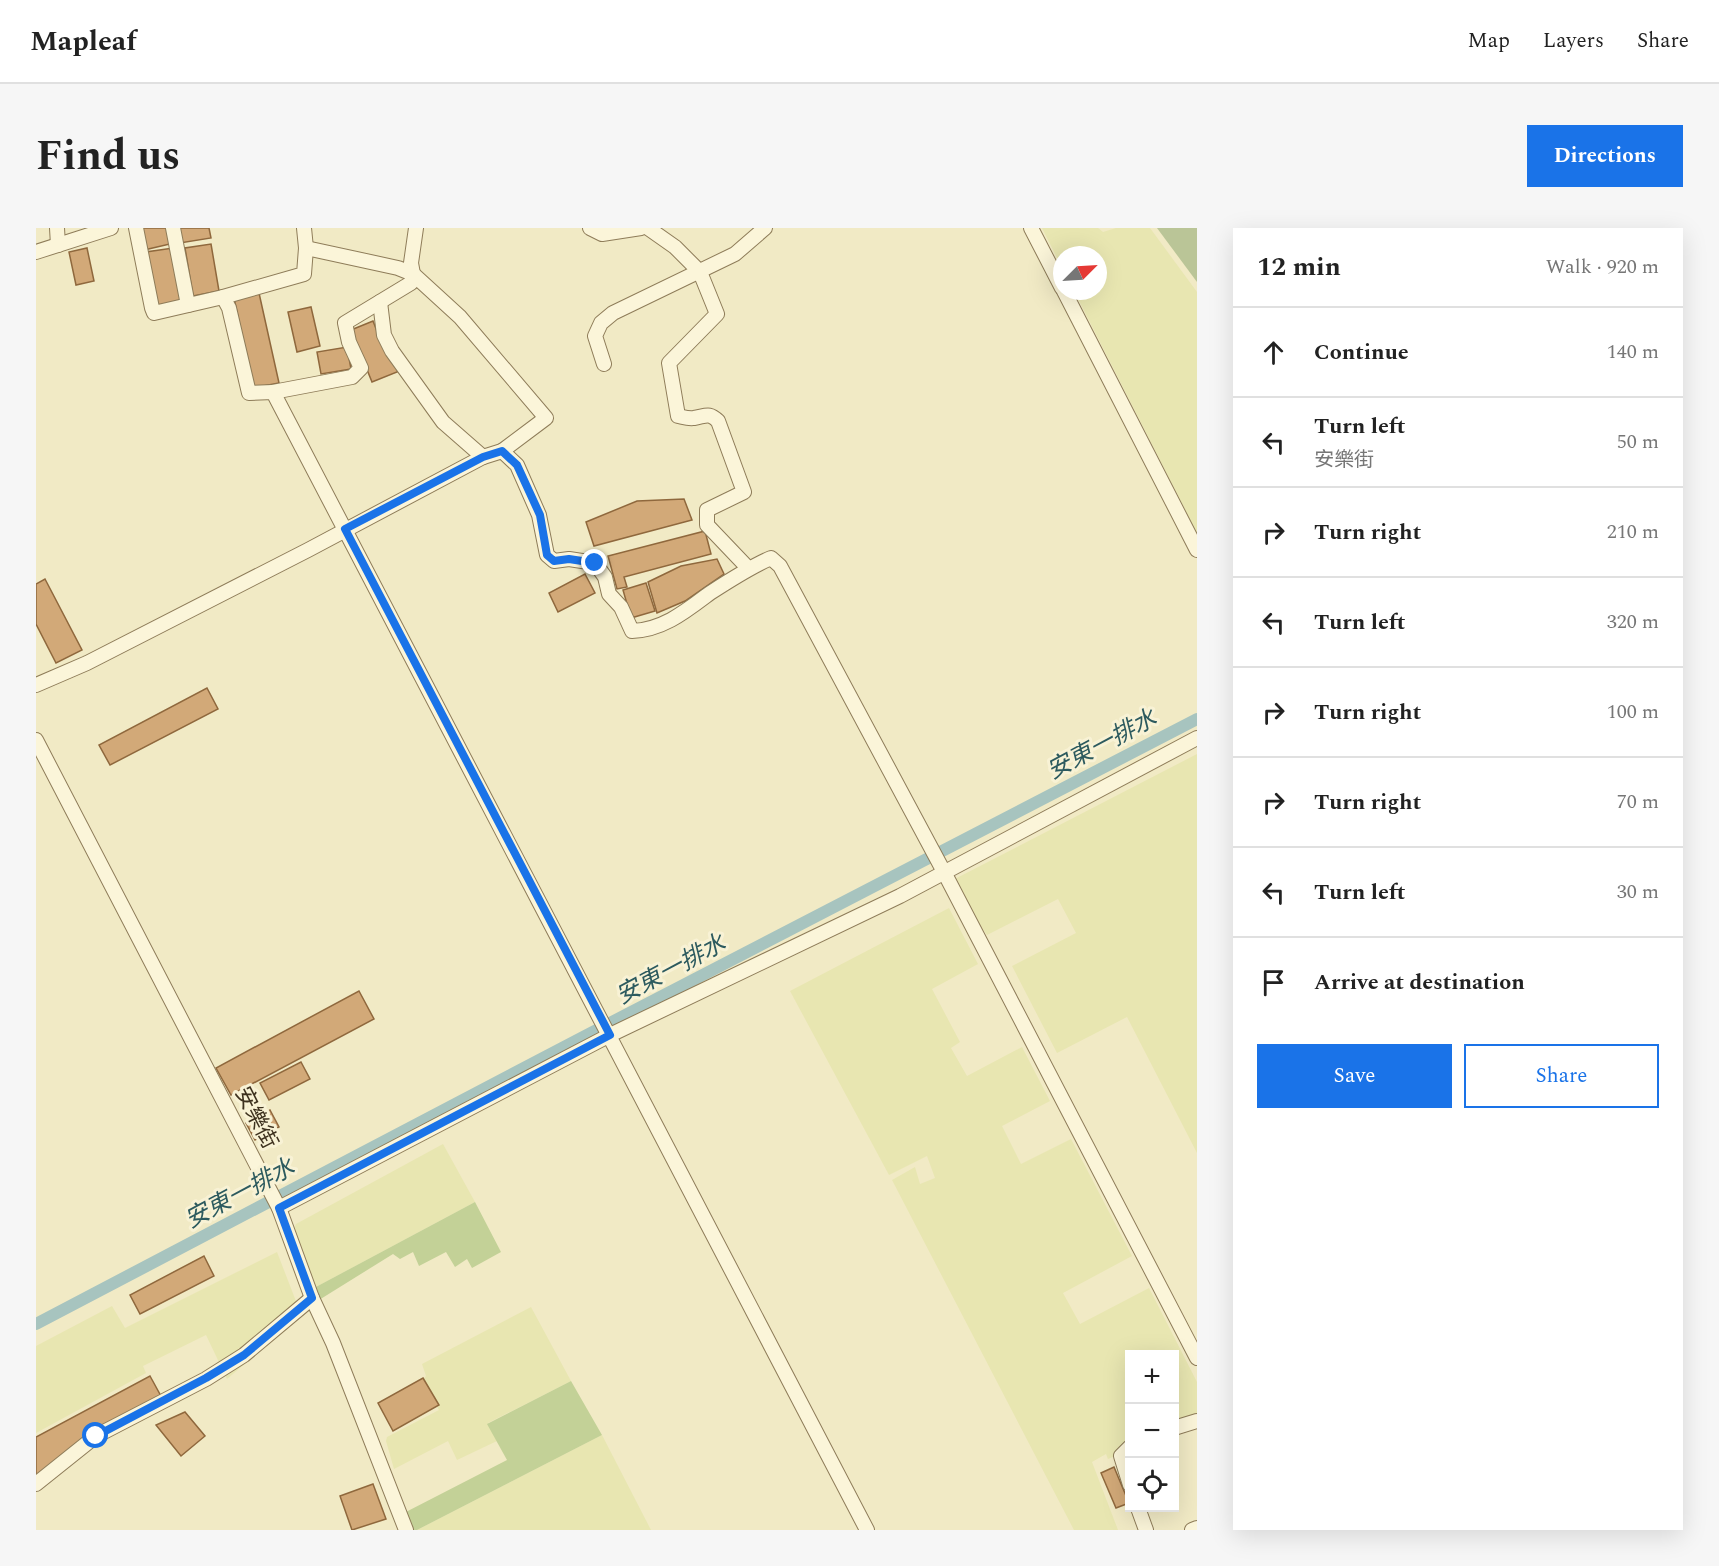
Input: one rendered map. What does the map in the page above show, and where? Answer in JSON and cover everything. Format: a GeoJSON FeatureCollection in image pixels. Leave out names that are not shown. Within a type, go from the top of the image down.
{"type":"FeatureCollection","features":[{"type":"Feature","properties":{"kind":"street"},"geometry":{"type":"LineString","coordinates":[[57,228],[58,244]]}},
{"type":"Feature","properties":{"kind":"street"},"geometry":{"type":"LineString","coordinates":[[36,252],[111,228]]}},
{"type":"Feature","properties":{"kind":"street"},"geometry":{"type":"LineString","coordinates":[[136,228],[154,313],[223,297],[304,274],[306,248],[304,228]]}},
{"type":"Feature","properties":{"kind":"street"},"geometry":{"type":"LineString","coordinates":[[172,228],[188,305]]}},
{"type":"Feature","properties":{"kind":"street"},"geometry":{"type":"LineString","coordinates":[[223,297],[229,308],[249,393],[273,392],[352,377],[361,368],[349,342],[345,323],[411,283],[413,274],[411,263],[416,228]]}},
{"type":"Feature","properties":{"kind":"street"},"geometry":{"type":"LineString","coordinates":[[590,228],[602,234],[641,228]]}},
{"type":"Feature","properties":{"kind":"street"},"geometry":{"type":"LineString","coordinates":[[648,228],[675,247],[700,272],[717,314],[669,363],[678,416],[693,418],[706,414],[712,415],[718,421],[744,492],[707,510],[707,525],[748,568]]}},
{"type":"Feature","properties":{"kind":"street"},"geometry":{"type":"LineString","coordinates":[[604,364],[595,336],[601,322],[613,313],[735,254],[765,228]]}},
{"type":"Feature","properties":{"kind":"street"},"geometry":{"type":"LineString","coordinates":[[1031,228],[1053,270]]}},
{"type":"Feature","properties":{"kind":"street"},"geometry":{"type":"LineString","coordinates":[[36,685],[87,663],[483,457],[502,451],[546,418],[460,317],[413,274],[398,268],[306,248]]}},
{"type":"Feature","properties":{"kind":"street"},"geometry":{"type":"LineString","coordinates":[[1069,300],[1197,550]]}},
{"type":"Feature","properties":{"kind":"street"},"geometry":{"type":"LineString","coordinates":[[380,302],[384,335],[392,351],[443,422],[483,457]]}},
{"type":"Feature","properties":{"kind":"street"},"geometry":{"type":"LineString","coordinates":[[273,392],[867,1530]]}},
{"type":"Feature","properties":{"kind":"street"},"geometry":{"type":"LineString","coordinates":[[502,451],[517,465],[540,515],[547,555],[554,561],[569,559],[595,563],[605,577],[609,594],[621,607],[632,632],[648,631],[682,615],[748,568],[771,558],[780,566],[944,872],[1197,1358]]}},
{"type":"Feature","properties":{"kind":"street"},"geometry":{"type":"LineString","coordinates":[[279,1208],[610,1035],[900,896],[1197,738]]}},
{"type":"Feature","properties":{"kind":"street","name":"安樂街"},"geometry":{"type":"LineString","coordinates":[[36,740],[279,1208],[312,1298],[333,1342],[406,1530]]}},
{"type":"Feature","properties":{"kind":"street"},"geometry":{"type":"LineString","coordinates":[[36,1484],[96,1436],[206,1378],[244,1355],[312,1298]]}},
{"type":"Feature","properties":{"kind":"street"},"geometry":{"type":"LineString","coordinates":[[1179,1426],[1197,1420]]}},
{"type":"Feature","properties":{"kind":"street"},"geometry":{"type":"LineString","coordinates":[[1125,1452],[1121,1456],[1125,1469]]}},
{"type":"Feature","properties":{"kind":"street"},"geometry":{"type":"LineString","coordinates":[[1139,1512],[1146,1530]]}},
{"type":"Feature","properties":{"kind":"street"},"geometry":{"type":"LineString","coordinates":[[1192,1530],[1197,1528]]}},
{"type":"Feature","properties":{"kind":"shaded area"},"geometry":{"type":"Polygon","coordinates":[[[1042,228],[1098,228],[1103,232],[1116,228],[1150,228],[1197,292],[1197,533],[1079,300],[1107,300],[1107,246],[1053,246],[1053,250],[1042,228]]]}},
{"type":"Feature","properties":{"kind":"shaded area"},"geometry":{"type":"Polygon","coordinates":[[[1197,754],[1197,1153],[1127,1017],[1057,1053],[1012,966],[1076,933],[1058,899],[987,935],[949,882],[1197,754]]]}},
{"type":"Feature","properties":{"kind":"shaded area"},"geometry":{"type":"Polygon","coordinates":[[[949,908],[978,964],[932,989],[960,1042],[951,1048],[967,1076],[1022,1047],[1050,1101],[1002,1126],[1021,1164],[1071,1139],[1132,1256],[1063,1293],[1080,1324],[1149,1288],[1197,1382],[1197,1425],[1179,1430],[1179,1350],[1125,1350],[1125,1452],[1108,1459],[1106,1454],[1092,1462],[1118,1530],[1074,1530],[892,1180],[915,1167],[920,1184],[935,1178],[927,1156],[889,1175],[790,991],[949,908]]]}},
{"type":"Feature","properties":{"kind":"shaded area"},"geometry":{"type":"Polygon","coordinates":[[[443,1144],[475,1202],[314,1288],[292,1232],[296,1224],[443,1144]]]}},
{"type":"Feature","properties":{"kind":"shaded area"},"geometry":{"type":"Polygon","coordinates":[[[277,1252],[299,1309],[296,1321],[227,1379],[206,1335],[143,1366],[146,1373],[36,1433],[36,1346],[112,1306],[125,1328],[277,1252]]]}},
{"type":"Feature","properties":{"kind":"shaded area"},"geometry":{"type":"Polygon","coordinates":[[[531,1307],[571,1381],[488,1423],[497,1441],[457,1460],[448,1441],[394,1469],[386,1441],[387,1437],[439,1410],[422,1381],[426,1376],[422,1364],[531,1307]]]}},
{"type":"Feature","properties":{"kind":"shaded area"},"geometry":{"type":"Polygon","coordinates":[[[602,1435],[651,1530],[417,1530],[602,1435]]]}},
{"type":"Feature","properties":{"kind":"green space"},"geometry":{"type":"Polygon","coordinates":[[[1157,228],[1197,228],[1197,282],[1157,228]]]}},
{"type":"Feature","properties":{"kind":"green space"},"geometry":{"type":"Polygon","coordinates":[[[475,1202],[501,1252],[472,1268],[467,1259],[455,1267],[446,1252],[419,1266],[413,1252],[400,1259],[393,1254],[319,1300],[314,1288],[475,1202]]]}},
{"type":"Feature","properties":{"kind":"green space"},"geometry":{"type":"Polygon","coordinates":[[[571,1381],[602,1435],[417,1530],[408,1530],[402,1514],[507,1460],[487,1424],[571,1381]]]}},
{"type":"Feature","properties":{"kind":"building"},"geometry":{"type":"Polygon","coordinates":[[[140,228],[167,228],[170,244],[144,250],[140,228]]]}},
{"type":"Feature","properties":{"kind":"building"},"geometry":{"type":"Polygon","coordinates":[[[177,228],[209,228],[211,238],[180,243],[177,228]]]}},
{"type":"Feature","properties":{"kind":"building"},"geometry":{"type":"Polygon","coordinates":[[[211,244],[219,291],[193,296],[185,248],[211,244]]]}},
{"type":"Feature","properties":{"kind":"building"},"geometry":{"type":"Polygon","coordinates":[[[87,248],[94,281],[76,285],[69,252],[87,248]]]}},
{"type":"Feature","properties":{"kind":"building"},"geometry":{"type":"Polygon","coordinates":[[[173,248],[182,304],[156,309],[146,252],[173,248]]]}},
{"type":"Feature","properties":{"kind":"building"},"geometry":{"type":"Polygon","coordinates":[[[259,293],[279,383],[253,388],[234,298],[259,293]]]}},
{"type":"Feature","properties":{"kind":"building"},"geometry":{"type":"Polygon","coordinates":[[[311,307],[320,346],[297,352],[288,312],[311,307]]]}},
{"type":"Feature","properties":{"kind":"building"},"geometry":{"type":"Polygon","coordinates":[[[373,321],[384,349],[402,370],[372,382],[351,330],[373,321]]]}},
{"type":"Feature","properties":{"kind":"building"},"geometry":{"type":"Polygon","coordinates":[[[347,347],[351,369],[321,374],[317,352],[347,347]]]}},
{"type":"Feature","properties":{"kind":"building"},"geometry":{"type":"Polygon","coordinates":[[[684,499],[692,520],[594,546],[586,522],[637,501],[684,499]]]}},
{"type":"Feature","properties":{"kind":"building"},"geometry":{"type":"Polygon","coordinates":[[[705,531],[711,554],[624,577],[627,587],[617,589],[608,556],[705,531]]]}},
{"type":"Feature","properties":{"kind":"building"},"geometry":{"type":"Polygon","coordinates":[[[717,559],[724,574],[685,601],[657,613],[648,582],[681,566],[717,559]]]}},
{"type":"Feature","properties":{"kind":"building"},"geometry":{"type":"Polygon","coordinates":[[[585,574],[595,593],[558,612],[549,593],[585,574]]]}},
{"type":"Feature","properties":{"kind":"building"},"geometry":{"type":"Polygon","coordinates":[[[45,579],[82,650],[56,663],[36,624],[36,584],[45,579]]]}},
{"type":"Feature","properties":{"kind":"building"},"geometry":{"type":"Polygon","coordinates":[[[646,583],[655,611],[631,618],[623,590],[646,583]]]}},
{"type":"Feature","properties":{"kind":"building"},"geometry":{"type":"Polygon","coordinates":[[[207,688],[218,709],[110,765],[99,745],[207,688]]]}},
{"type":"Feature","properties":{"kind":"building"},"geometry":{"type":"Polygon","coordinates":[[[359,991],[374,1019],[231,1095],[216,1068],[359,991]]]}},
{"type":"Feature","properties":{"kind":"building"},"geometry":{"type":"Polygon","coordinates":[[[301,1062],[310,1079],[269,1100],[260,1083],[301,1062]]]}},
{"type":"Feature","properties":{"kind":"building"},"geometry":{"type":"Polygon","coordinates":[[[270,1110],[279,1127],[255,1140],[246,1123],[270,1110]]]}},
{"type":"Feature","properties":{"kind":"building"},"geometry":{"type":"Polygon","coordinates":[[[204,1256],[214,1276],[140,1314],[130,1295],[204,1256]]]}},
{"type":"Feature","properties":{"kind":"building"},"geometry":{"type":"Polygon","coordinates":[[[150,1376],[162,1398],[36,1480],[36,1437],[150,1376]]]}},
{"type":"Feature","properties":{"kind":"building"},"geometry":{"type":"Polygon","coordinates":[[[423,1378],[439,1405],[393,1431],[378,1403],[423,1378]]]}},
{"type":"Feature","properties":{"kind":"building"},"geometry":{"type":"Polygon","coordinates":[[[185,1412],[205,1436],[181,1456],[156,1425],[185,1412]]]}},
{"type":"Feature","properties":{"kind":"building"},"geometry":{"type":"Polygon","coordinates":[[[1114,1467],[1125,1493],[1125,1505],[1116,1508],[1101,1473],[1114,1467]]]}},
{"type":"Feature","properties":{"kind":"building"},"geometry":{"type":"Polygon","coordinates":[[[373,1484],[386,1519],[352,1530],[340,1496],[373,1484]]]}},
{"type":"Feature","properties":{"kind":"waterway","name":"安東一排水"},"geometry":{"type":"LineString","coordinates":[[36,1324],[1197,719]]}},
{"type":"Feature","properties":{"kind":"route"},"geometry":{"type":"LineString","coordinates":[[96,1436],[206,1378],[244,1355],[312,1298],[279,1208],[610,1035],[345,529],[483,457],[502,451],[517,465],[540,515],[547,555],[554,561],[569,559],[595,563]]}}]}
